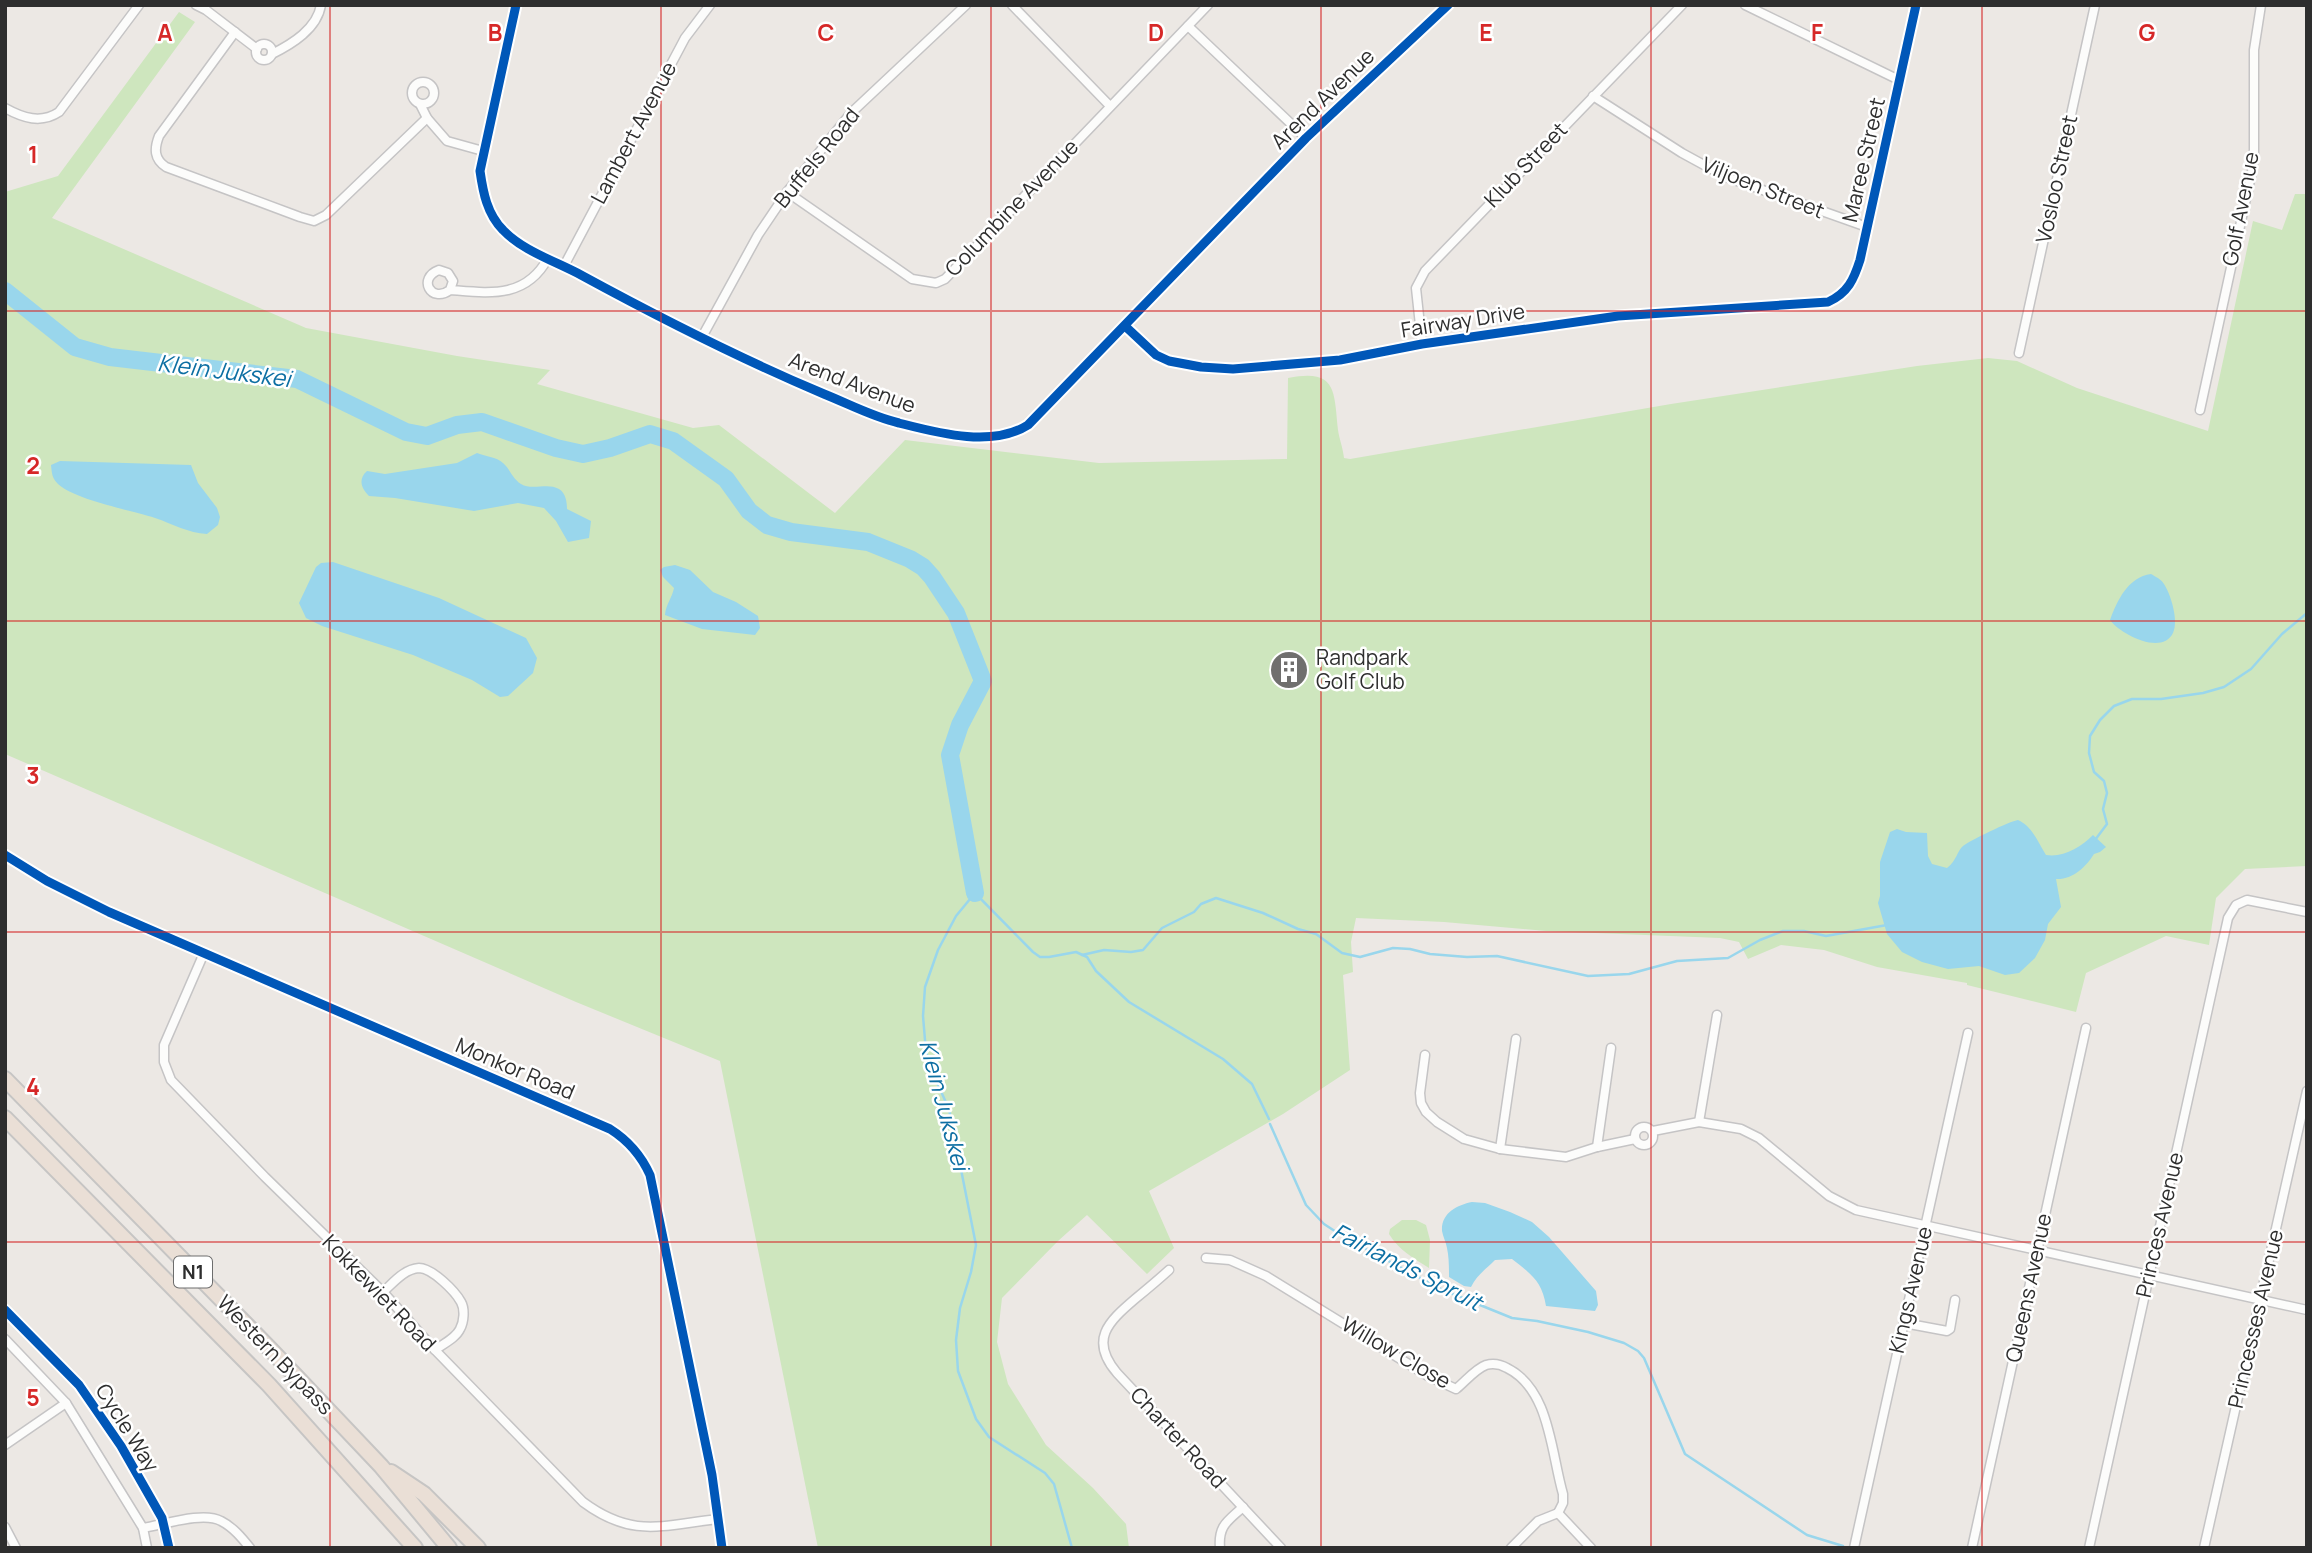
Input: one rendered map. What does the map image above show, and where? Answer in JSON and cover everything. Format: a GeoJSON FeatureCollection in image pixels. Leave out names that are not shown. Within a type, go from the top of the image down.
{"type":"FeatureCollection","features":[{"type":"Feature","properties":{"kind":"highway","name":"Western Bypass"},"geometry":{"type":"LineString","coordinates":[[5,1079],[381,1466],[449,1548]]}},
{"type":"Feature","properties":{"kind":"highway","name":"Western Bypass"},"geometry":{"type":"LineString","coordinates":[[5,1118],[269,1385],[415,1548]]}},
{"type":"Feature","properties":{"kind":"highway"},"geometry":{"type":"LineString","coordinates":[[381,1466],[424,1494],[478,1548]]}},
{"type":"Feature","properties":{"kind":"street"},"geometry":{"type":"LineString","coordinates":[[5,108],[40,120],[59,112],[139,5]]}},
{"type":"Feature","properties":{"kind":"street"},"geometry":{"type":"LineString","coordinates":[[197,5],[209,8],[257,49],[256,54],[262,60],[289,45],[310,28],[320,13],[321,5]]}},
{"type":"Feature","properties":{"kind":"street","name":"Arend Avenue"},"geometry":{"type":"LineString","coordinates":[[516,5],[480,171],[487,204],[495,221],[517,242],[792,380],[892,421],[942,432],[987,437],[1013,433],[1028,425],[1306,138],[1448,5]]}},
{"type":"Feature","properties":{"kind":"street","name":"Lambert Avenue"},"geometry":{"type":"LineString","coordinates":[[564,266],[685,38],[710,5]]}},
{"type":"Feature","properties":{"kind":"street","name":"Buffels Road"},"geometry":{"type":"LineString","coordinates":[[702,337],[758,235],[787,192],[852,113],[966,5]]}},
{"type":"Feature","properties":{"kind":"street"},"geometry":{"type":"LineString","coordinates":[[1012,5],[1110,106]]}},
{"type":"Feature","properties":{"kind":"street","name":"Columbine Avenue"},"geometry":{"type":"LineString","coordinates":[[787,192],[912,279],[936,283],[952,272],[1208,5]]}},
{"type":"Feature","properties":{"kind":"street","name":"Klub Street"},"geometry":{"type":"LineString","coordinates":[[1422,344],[1416,288],[1425,271],[1682,5]]}},
{"type":"Feature","properties":{"kind":"street"},"geometry":{"type":"LineString","coordinates":[[1745,5],[1899,80]]}},
{"type":"Feature","properties":{"kind":"street","name":"Maree Street"},"geometry":{"type":"LineString","coordinates":[[1819,304],[1840,297],[1852,282],[1860,260],[1916,5]]}},
{"type":"Feature","properties":{"kind":"street","name":"Vosloo Street"},"geometry":{"type":"LineString","coordinates":[[2019,353],[2095,5]]}},
{"type":"Feature","properties":{"kind":"street","name":"Golf Avenue"},"geometry":{"type":"LineString","coordinates":[[2200,410],[2253,163],[2254,50],[2261,5]]}},
{"type":"Feature","properties":{"kind":"street"},"geometry":{"type":"LineString","coordinates":[[1188,26],[1306,138]]}},
{"type":"Feature","properties":{"kind":"street"},"geometry":{"type":"LineString","coordinates":[[235,32],[159,136],[155,150],[160,163],[166,167],[314,221],[332,209],[427,118]]}},
{"type":"Feature","properties":{"kind":"street","name":"Viljoen Street"},"geometry":{"type":"LineString","coordinates":[[1593,96],[1682,153],[1726,177],[1867,227]]}},
{"type":"Feature","properties":{"kind":"street"},"geometry":{"type":"LineString","coordinates":[[420,104],[427,118],[447,141],[483,151]]}},
{"type":"Feature","properties":{"kind":"street"},"geometry":{"type":"LineString","coordinates":[[450,290],[496,293],[506,291],[532,279],[548,258]]}},
{"type":"Feature","properties":{"kind":"street","name":"Fairway Drive"},"geometry":{"type":"LineString","coordinates":[[1125,326],[1156,355],[1184,364],[1221,369],[1340,360],[1422,344],[1618,316],[1819,304]]}},
{"type":"Feature","properties":{"kind":"street","name":"Monkor Road"},"geometry":{"type":"LineString","coordinates":[[5,855],[72,895],[595,1122],[629,1142],[650,1175],[710,1464],[722,1548]]}},
{"type":"Feature","properties":{"kind":"street","name":"Princes Avenue"},"geometry":{"type":"LineString","coordinates":[[2089,1548],[2230,912],[2242,902],[2254,901],[2307,912]]}},
{"type":"Feature","properties":{"kind":"street","name":"Kokkewiet Road"},"geometry":{"type":"LineString","coordinates":[[204,953],[164,1045],[164,1062],[171,1080],[265,1177],[383,1292],[435,1350],[583,1502],[600,1515],[619,1523],[654,1527],[718,1519]]}},
{"type":"Feature","properties":{"kind":"street"},"geometry":{"type":"LineString","coordinates":[[1699,1122],[1717,1015]]}},
{"type":"Feature","properties":{"kind":"street","name":"Queens Avenue"},"geometry":{"type":"LineString","coordinates":[[1972,1548],[2086,1028]]}},
{"type":"Feature","properties":{"kind":"street","name":"Kings Avenue"},"geometry":{"type":"LineString","coordinates":[[1855,1544],[1968,1033]]}},
{"type":"Feature","properties":{"kind":"street"},"geometry":{"type":"LineString","coordinates":[[1500,1149],[1516,1039]]}},
{"type":"Feature","properties":{"kind":"street"},"geometry":{"type":"LineString","coordinates":[[1597,1147],[1611,1048]]}},
{"type":"Feature","properties":{"kind":"street"},"geometry":{"type":"LineString","coordinates":[[1425,1055],[1421,1103],[1426,1112],[1449,1131],[1464,1139],[1500,1149],[1566,1157],[1635,1139]]}},
{"type":"Feature","properties":{"kind":"street","name":"Princesses Avenue"},"geometry":{"type":"LineString","coordinates":[[2204,1548],[2307,1091]]}},
{"type":"Feature","properties":{"kind":"street"},"geometry":{"type":"LineString","coordinates":[[1653,1131],[1699,1122],[1735,1126],[1751,1133],[1829,1196],[1848,1207],[2307,1310]]}},
{"type":"Feature","properties":{"kind":"street"},"geometry":{"type":"LineString","coordinates":[[1635,1139],[1639,1127],[1647,1126],[1653,1131]]}},
{"type":"Feature","properties":{"kind":"street"},"geometry":{"type":"LineString","coordinates":[[1635,1139],[1640,1144],[1648,1144],[1653,1139],[1653,1131]]}},
{"type":"Feature","properties":{"kind":"street","name":"Willow Close"},"geometry":{"type":"LineString","coordinates":[[1206,1258],[1230,1260],[1266,1276],[1428,1376],[1456,1390],[1486,1365],[1501,1365],[1518,1374],[1532,1391],[1544,1416],[1563,1494],[1563,1503],[1558,1513]]}},
{"type":"Feature","properties":{"kind":"street"},"geometry":{"type":"LineString","coordinates":[[383,1292],[408,1271],[426,1269],[434,1273],[462,1302],[461,1328],[456,1335],[435,1350]]}},
{"type":"Feature","properties":{"kind":"street","name":"Charter Road"},"geometry":{"type":"LineString","coordinates":[[1169,1270],[1112,1318],[1102,1346],[1110,1365],[1281,1548]]}},
{"type":"Feature","properties":{"kind":"street"},"geometry":{"type":"LineString","coordinates":[[1904,1323],[1947,1331],[1950,1329],[1955,1300]]}},
{"type":"Feature","properties":{"kind":"street"},"geometry":{"type":"LineString","coordinates":[[5,1339],[66,1403],[143,1528],[148,1548]]}},
{"type":"Feature","properties":{"kind":"street"},"geometry":{"type":"LineString","coordinates":[[5,1445],[66,1403]]}},
{"type":"Feature","properties":{"kind":"street"},"geometry":{"type":"LineString","coordinates":[[1220,1548],[1223,1525],[1243,1507]]}},
{"type":"Feature","properties":{"kind":"street"},"geometry":{"type":"LineString","coordinates":[[1511,1548],[1538,1521],[1558,1513],[1591,1548]]}},
{"type":"Feature","properties":{"kind":"street"},"geometry":{"type":"LineString","coordinates":[[143,1528],[197,1518],[212,1518],[229,1526],[250,1548]]}},
{"type":"Feature","properties":{"kind":"street"},"geometry":{"type":"LineString","coordinates":[[5,1527],[16,1548]]}},
{"type":"Feature","properties":{"kind":"green space"},"geometry":{"type":"Polygon","coordinates":[[[179,12],[195,22],[52,218],[306,328],[550,370],[537,384],[693,428],[719,425],[835,513],[905,440],[1099,463],[1287,459],[1288,378],[1304,376],[1316,376],[1330,386],[1344,458],[1350,459],[1671,404],[1917,366],[1988,358],[2017,361],[2077,388],[2208,431],[2253,221],[2282,230],[2295,194],[2307,194],[2307,866],[2245,869],[2216,898],[2209,945],[2166,936],[2086,973],[2076,1012],[1967,983],[1877,967],[1824,950],[1781,945],[1748,959],[1739,942],[1720,938],[1546,931],[1356,918],[1351,942],[1353,972],[1343,975],[1350,1070],[1283,1114],[1149,1191],[1174,1248],[1147,1274],[1087,1215],[1002,1298],[997,1342],[1008,1384],[1046,1445],[1093,1488],[1126,1524],[1129,1548],[818,1548],[720,1061],[576,1002],[5,754],[5,192],[58,176],[179,12]]]}},
{"type":"Feature","properties":{"kind":"green space"},"geometry":{"type":"Polygon","coordinates":[[[1402,1220],[1416,1220],[1426,1225],[1430,1240],[1429,1268],[1402,1249],[1389,1234],[1390,1229],[1402,1220]]]}},
{"type":"Feature","properties":{"kind":"water"},"geometry":{"type":"Polygon","coordinates":[[[477,453],[500,461],[521,484],[530,487],[550,486],[561,491],[566,498],[567,509],[591,521],[589,538],[568,542],[556,521],[544,508],[518,503],[474,511],[369,496],[362,487],[362,477],[367,471],[385,474],[457,463],[477,453]]]}},
{"type":"Feature","properties":{"kind":"water"},"geometry":{"type":"Polygon","coordinates":[[[60,461],[191,465],[198,483],[217,508],[220,517],[218,525],[207,534],[193,532],[77,495],[66,490],[53,478],[51,465],[60,461]]]}},
{"type":"Feature","properties":{"kind":"water"},"geometry":{"type":"Polygon","coordinates":[[[333,562],[439,598],[526,638],[537,658],[533,673],[508,696],[500,697],[472,680],[413,655],[322,626],[306,618],[299,603],[316,567],[321,563],[333,562]]]}},
{"type":"Feature","properties":{"kind":"water"},"geometry":{"type":"Polygon","coordinates":[[[675,565],[690,570],[713,592],[758,616],[760,628],[755,635],[702,629],[665,615],[674,588],[660,570],[675,565]]]}},
{"type":"Feature","properties":{"kind":"water"},"geometry":{"type":"Polygon","coordinates":[[[2151,574],[2164,584],[2175,615],[2173,633],[2168,640],[2160,643],[2151,643],[2131,636],[2110,620],[2124,591],[2136,580],[2151,574]]]}},
{"type":"Feature","properties":{"kind":"water"},"geometry":{"type":"Polygon","coordinates":[[[2018,820],[2031,830],[2046,855],[2071,851],[2093,835],[2106,847],[2094,854],[2078,872],[2056,879],[2061,907],[2048,924],[2045,940],[2035,958],[2019,973],[2005,975],[1979,966],[1948,969],[1922,962],[1902,952],[1887,934],[1878,903],[1880,862],[1890,832],[1897,829],[1927,833],[1928,856],[1932,864],[1947,868],[1963,846],[2018,820]]]}},
{"type":"Feature","properties":{"kind":"water"},"geometry":{"type":"Polygon","coordinates":[[[1472,1202],[1485,1203],[1532,1222],[1549,1237],[1596,1291],[1598,1305],[1595,1311],[1546,1306],[1538,1284],[1512,1259],[1495,1260],[1471,1287],[1449,1277],[1447,1246],[1442,1225],[1451,1211],[1472,1202]]]}},
{"type":"Feature","properties":{"kind":"waterway","name":"Klein Jukskei"},"geometry":{"type":"LineString","coordinates":[[5,291],[75,347],[110,357],[297,379],[406,432],[427,436],[457,425],[482,422],[556,448],[583,454],[650,434],[673,441],[726,479],[749,511],[767,525],[791,532],[868,542],[923,567],[956,613],[983,681],[960,725],[950,755],[975,893]]}},
{"type":"Feature","properties":{"kind":"waterway"},"geometry":{"type":"LineString","coordinates":[[2095,840],[2107,824],[2103,809],[2107,793],[2104,781],[2094,772],[2089,753],[2090,736],[2100,720],[2114,706],[2132,699],[2161,699],[2224,687],[2251,669],[2282,634],[2307,613]]}},
{"type":"Feature","properties":{"kind":"waterway","name":"Klein Jukskei"},"geometry":{"type":"LineString","coordinates":[[1072,1548],[1054,1484],[1045,1473],[989,1437],[976,1419],[958,1371],[956,1340],[960,1308],[976,1245],[949,1109],[926,1052],[923,1016],[925,987],[938,950],[956,916],[975,893],[1040,957],[1076,952],[1087,957],[1096,971],[1129,1002],[1223,1059],[1252,1084],[1269,1119]]}},
{"type":"Feature","properties":{"kind":"waterway"},"geometry":{"type":"LineString","coordinates":[[1082,955],[1104,950],[1143,950],[1162,928],[1216,898],[1316,934],[1342,953],[1360,957],[1393,948],[1467,957],[1497,956],[1588,976],[1629,974],[1677,961],[1728,958],[1783,931],[1804,931],[1826,936],[1887,925]]}},
{"type":"Feature","properties":{"kind":"waterway","name":"Fairlands Spruit"},"geometry":{"type":"LineString","coordinates":[[1270,1124],[1306,1205],[1324,1224],[1443,1290],[1512,1318],[1588,1332],[1624,1343],[1638,1351],[1644,1358],[1685,1454],[1807,1535],[1843,1546]]}},
{"type":"Feature","properties":{"kind":"cycle path"},"geometry":{"type":"LineString","coordinates":[[516,5],[480,171],[489,210],[503,230],[540,255],[701,338],[793,381],[889,420],[947,434],[982,437],[1014,432],[1028,425],[1306,138],[1448,5]]}},
{"type":"Feature","properties":{"kind":"cycle path"},"geometry":{"type":"LineString","coordinates":[[1125,326],[1156,355],[1169,361],[1233,369],[1340,360],[1422,344],[1618,316],[1828,302],[1849,285],[1860,260],[1916,5]]}},
{"type":"Feature","properties":{"kind":"cycle path"},"geometry":{"type":"LineString","coordinates":[[5,855],[47,881],[109,912],[610,1129],[623,1138],[643,1161],[650,1175],[712,1475],[722,1548]]}},
{"type":"Feature","properties":{"kind":"cycle path","name":"Cycle Way"},"geometry":{"type":"LineString","coordinates":[[5,1310],[79,1385],[121,1446],[162,1518],[169,1548]]}},
{"type":"Feature","properties":{"kind":"place","name":"Randpark Golf Club"},"geometry":{"type":"Point","coordinates":[1289,670]}}]}
